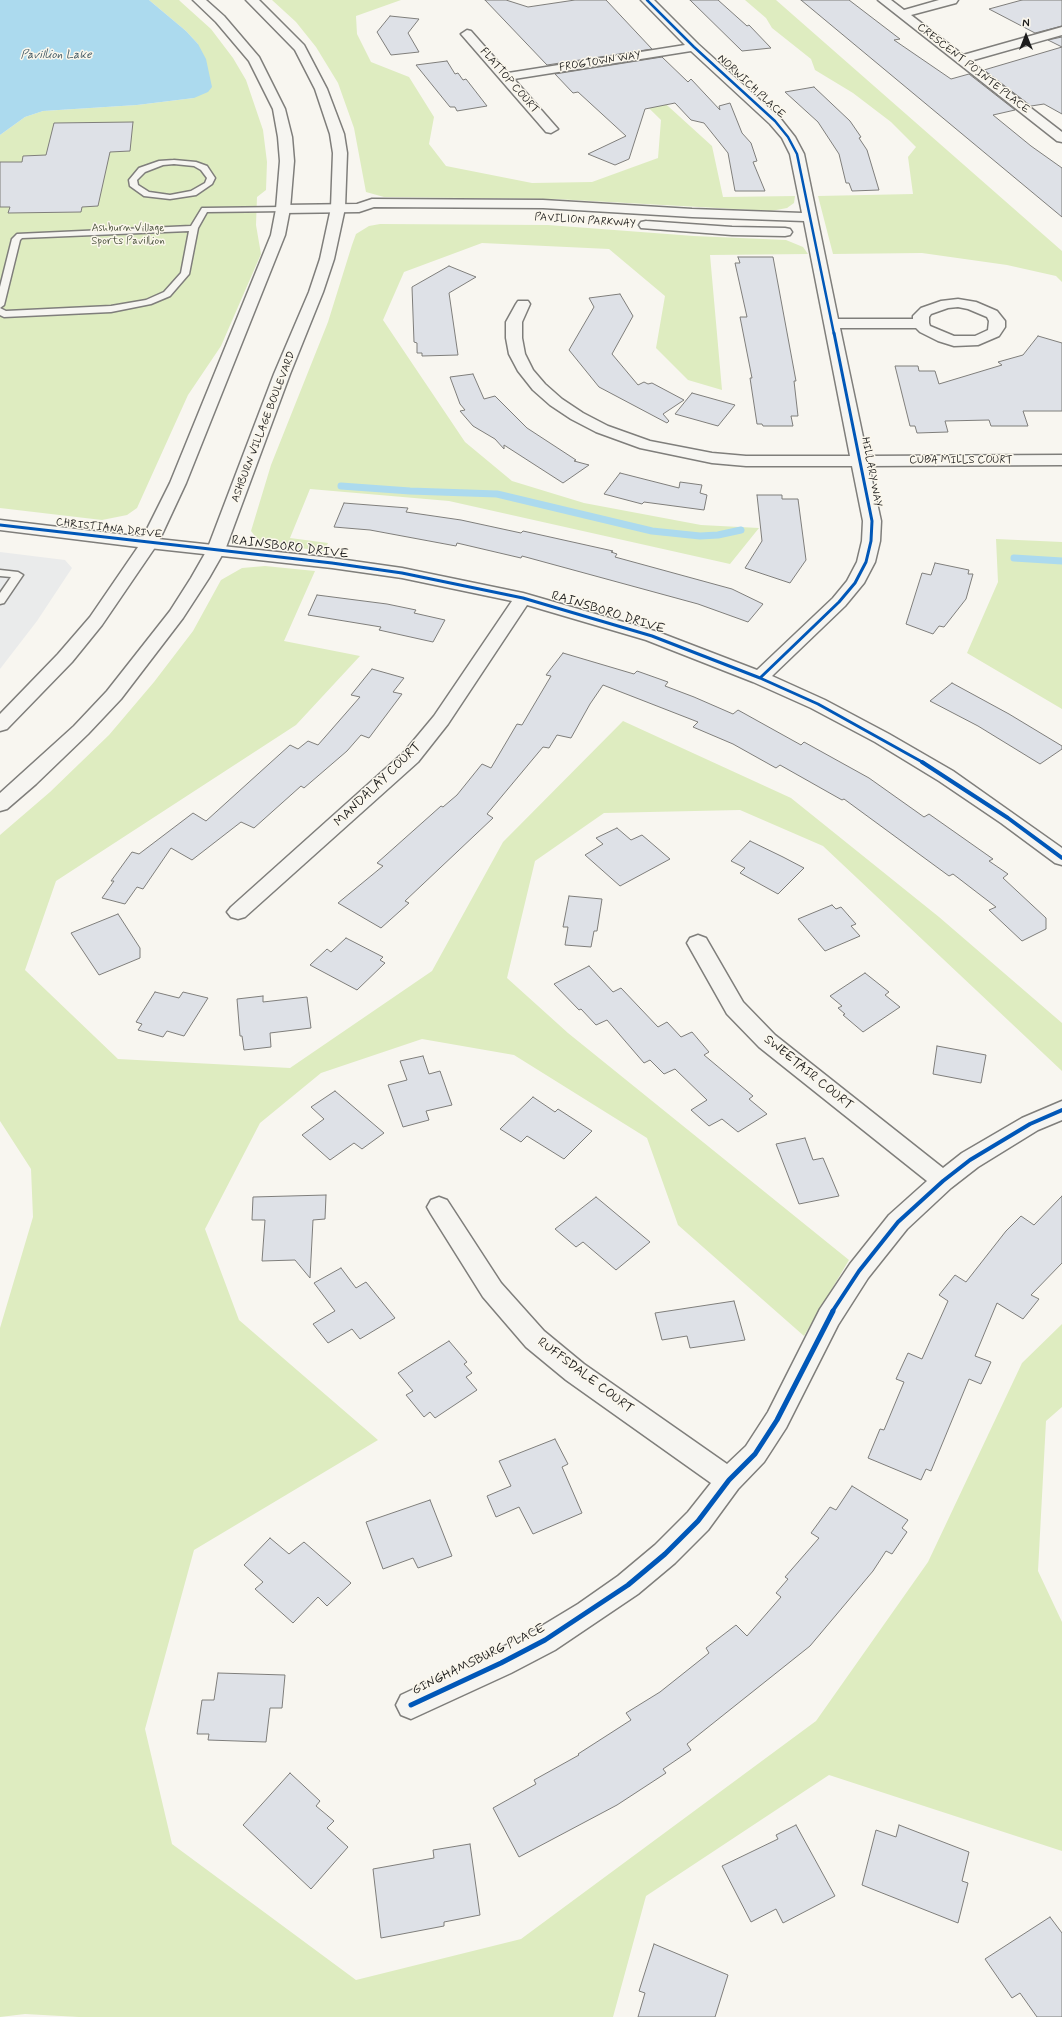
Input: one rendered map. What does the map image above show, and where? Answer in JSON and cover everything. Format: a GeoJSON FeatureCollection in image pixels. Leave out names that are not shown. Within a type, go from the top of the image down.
{"type":"FeatureCollection","features":[{"type":"Feature","properties":{"kind":"street"},"geometry":{"type":"LineString","coordinates":[[0,725],[65,658],[92,626],[149,543],[178,483],[278,235],[283,209],[287,161],[285,137],[279,109],[271,90],[250,54],[220,19],[199,0]]}},
{"type":"Feature","properties":{"kind":"street","name":"ASHBURN VILLAGE BOULEVARD"},"geometry":{"type":"LineString","coordinates":[[0,804],[75,736],[114,695],[177,614],[216,550],[282,374],[316,292],[327,259],[338,208],[340,153],[338,134],[331,112],[312,67],[300,48],[252,0]]}},
{"type":"Feature","properties":{"kind":"street","name":"NORWICH PLACE"},"geometry":{"type":"LineString","coordinates":[[647,0],[694,47],[775,121],[788,137],[797,154],[811,225]]}},
{"type":"Feature","properties":{"kind":"street","name":"CRESCENT POINTE PLACE"},"geometry":{"type":"LineString","coordinates":[[884,0],[1062,138]]}},
{"type":"Feature","properties":{"kind":"street"},"geometry":{"type":"LineString","coordinates":[[902,14],[952,0]]}},
{"type":"Feature","properties":{"kind":"street"},"geometry":{"type":"LineString","coordinates":[[962,59],[1062,31]]}},
{"type":"Feature","properties":{"kind":"street","name":"FLATTOP COURT"},"geometry":{"type":"LineString","coordinates":[[467,34],[551,129]]}},
{"type":"Feature","properties":{"kind":"street","name":"FROGTOWN WAY"},"geometry":{"type":"LineString","coordinates":[[506,77],[694,47]]}},
{"type":"Feature","properties":{"kind":"street","name":"PAVILION PARKWAY"},"geometry":{"type":"LineString","coordinates":[[283,209],[359,208],[372,203],[543,204],[692,214],[811,225]]}},
{"type":"Feature","properties":{"kind":"street","name":"PAVILION PARKWAY"},"geometry":{"type":"LineString","coordinates":[[359,208],[371,215],[550,218],[618,222]]}},
{"type":"Feature","properties":{"kind":"street","name":"PAVILION PARKWAY"},"geometry":{"type":"LineString","coordinates":[[633,224],[732,231],[811,225]]}},
{"type":"Feature","properties":{"kind":"street","name":"HILLARY WAY"},"geometry":{"type":"LineString","coordinates":[[760,678],[839,602],[855,583],[866,562],[871,542],[872,521],[811,225]]}},
{"type":"Feature","properties":{"kind":"street","name":"CUBA MILLS COURT"},"geometry":{"type":"LineString","coordinates":[[523,304],[514,322],[514,338],[517,354],[526,371],[539,387],[556,402],[577,416],[602,429],[646,445],[712,458],[746,461],[860,462],[1062,460]]}},
{"type":"Feature","properties":{"kind":"street"},"geometry":{"type":"LineString","coordinates":[[831,324],[921,323]]}},
{"type":"Feature","properties":{"kind":"street","name":"CHRISTIANA DRIVE"},"geometry":{"type":"LineString","coordinates":[[0,525],[216,550]]}},
{"type":"Feature","properties":{"kind":"street","name":"RAINSBORO DRIVE"},"geometry":{"type":"LineString","coordinates":[[216,550],[402,573],[523,598],[652,636],[760,678],[818,704],[882,738],[946,776],[1008,818],[1062,858]]}},
{"type":"Feature","properties":{"kind":"street","name":"MANDALAY COURT"},"geometry":{"type":"LineString","coordinates":[[238,912],[411,757],[441,720],[523,598]]}},
{"type":"Feature","properties":{"kind":"street","name":"SWEETAIR COURT"},"geometry":{"type":"LineString","coordinates":[[698,943],[735,1008],[767,1041],[790,1062],[943,1181]]}},
{"type":"Feature","properties":{"kind":"street","name":"GINGHAMSBURG PLACE"},"geometry":{"type":"LineString","coordinates":[[411,1705],[545,1640],[600,1605],[628,1585],[665,1554],[698,1521],[729,1480],[754,1454],[777,1420],[829,1317],[859,1271],[898,1222],[943,1181],[999,1142],[1062,1110]]}},
{"type":"Feature","properties":{"kind":"street","name":"RUFFSDALE COURT"},"geometry":{"type":"LineString","coordinates":[[439,1207],[492,1290],[535,1339],[575,1372],[729,1480]]}},
{"type":"Feature","properties":{"kind":"lane"},"geometry":{"type":"LineString","coordinates":[[0,311],[4,314],[123,308],[148,302],[167,294],[185,274],[194,228],[197,221],[196,202],[202,189],[208,184],[211,178],[209,173],[204,168],[186,162],[162,163],[142,170],[133,180],[134,186],[147,194],[196,202],[283,209]]}},
{"type":"Feature","properties":{"kind":"lane"},"geometry":{"type":"LineString","coordinates":[[0,305],[15,242],[20,236],[194,228]]}},
{"type":"Feature","properties":{"kind":"lane"},"geometry":{"type":"LineString","coordinates":[[0,573],[18,575],[0,601]]}},
{"type":"Feature","properties":{"kind":"shaded area"},"geometry":{"type":"Polygon","coordinates":[[[0,552],[65,560],[72,568],[37,621],[0,669],[0,552]]]}},
{"type":"Feature","properties":{"kind":"green space","name":"Ashburn Village Sports Pavillion"},"geometry":{"type":"Polygon","coordinates":[[[149,0],[179,0],[211,29],[233,58],[246,80],[263,130],[267,162],[266,190],[257,197],[256,225],[261,254],[221,346],[188,395],[137,508],[127,515],[102,520],[0,508],[0,135],[25,117],[43,111],[137,105],[194,98],[198,44],[186,31],[149,0]]]}},
{"type":"Feature","properties":{"kind":"green space"},"geometry":{"type":"Polygon","coordinates":[[[272,0],[401,0],[356,16],[357,34],[371,62],[409,77],[434,117],[429,144],[446,166],[532,183],[592,182],[658,158],[661,120],[609,69],[625,67],[712,146],[723,197],[795,196],[794,203],[787,208],[771,211],[555,199],[384,197],[366,192],[354,128],[338,83],[316,47],[296,22],[272,0]]]}},
{"type":"Feature","properties":{"kind":"green space"},"geometry":{"type":"Polygon","coordinates":[[[745,0],[776,0],[1062,251],[1062,282],[1056,276],[1007,265],[922,253],[833,254],[818,196],[913,194],[908,157],[916,147],[891,122],[853,93],[815,70],[811,59],[772,28],[766,18],[745,0]]]}},
{"type":"Feature","properties":{"kind":"green space"},"geometry":{"type":"Polygon","coordinates":[[[380,224],[548,225],[694,236],[786,240],[803,247],[808,254],[710,255],[722,390],[688,380],[656,348],[665,296],[609,249],[482,243],[404,272],[383,320],[465,442],[512,481],[584,503],[701,525],[759,528],[730,564],[449,501],[310,489],[290,538],[328,543],[324,551],[275,545],[258,540],[251,531],[271,465],[328,322],[356,234],[369,226],[380,224]]]}},
{"type":"Feature","properties":{"kind":"green space"},"geometry":{"type":"Polygon","coordinates":[[[996,539],[1062,542],[1062,709],[967,653],[998,582],[996,539]]]}},
{"type":"Feature","properties":{"kind":"green space"},"geometry":{"type":"Polygon","coordinates":[[[265,566],[315,571],[284,641],[360,656],[296,725],[56,881],[25,970],[118,1059],[290,1068],[432,971],[503,842],[623,721],[791,798],[939,917],[1062,1023],[1062,1071],[823,846],[740,810],[604,813],[535,861],[507,978],[568,1033],[849,1260],[804,1336],[678,1225],[647,1138],[514,1055],[422,1039],[321,1073],[260,1123],[205,1229],[239,1320],[378,1440],[194,1550],[145,1729],[172,1844],[356,1980],[521,1939],[816,1721],[928,1562],[1022,1363],[1062,1324],[1062,1407],[1046,1421],[1038,1571],[1062,1622],[1062,1851],[829,1775],[646,1896],[613,2017],[79,2017],[25,2014],[0,2017],[0,1328],[33,1217],[31,1169],[0,1121],[0,835],[50,792],[109,735],[154,682],[193,631],[221,580],[242,568],[265,566]]]}},
{"type":"Feature","properties":{"kind":"water","name":"Pavillion Lake"},"geometry":{"type":"Polygon","coordinates":[[[0,0],[149,0],[186,31],[198,44],[206,59],[212,87],[208,92],[194,98],[137,105],[43,111],[25,117],[0,135],[0,0]]]}},
{"type":"Feature","properties":{"kind":"building"},"geometry":{"type":"Polygon","coordinates":[[[485,0],[506,0],[528,7],[575,0],[606,0],[652,49],[547,65],[485,0]]]}},
{"type":"Feature","properties":{"kind":"building"},"geometry":{"type":"Polygon","coordinates":[[[690,0],[718,0],[747,26],[749,25],[771,48],[742,51],[690,0]]]}},
{"type":"Feature","properties":{"kind":"building"},"geometry":{"type":"Polygon","coordinates":[[[801,0],[849,0],[900,39],[894,40],[951,79],[969,74],[1015,110],[993,115],[1031,146],[1062,168],[1062,217],[801,0]]]}},
{"type":"Feature","properties":{"kind":"building"},"geometry":{"type":"Polygon","coordinates":[[[1022,0],[1062,0],[1062,26],[1035,33],[989,9],[1022,0]]]}},
{"type":"Feature","properties":{"kind":"building"},"geometry":{"type":"Polygon","coordinates":[[[390,16],[419,19],[408,33],[419,52],[391,55],[377,32],[390,16]]]}},
{"type":"Feature","properties":{"kind":"building"},"geometry":{"type":"Polygon","coordinates":[[[1062,37],[1062,47],[1048,40],[1062,37]]]}},
{"type":"Feature","properties":{"kind":"building"},"geometry":{"type":"Polygon","coordinates":[[[1062,47],[1062,114],[1044,104],[1031,106],[984,70],[1062,47]]]}},
{"type":"Feature","properties":{"kind":"building"},"geometry":{"type":"Polygon","coordinates":[[[662,57],[688,82],[691,79],[720,110],[719,106],[730,103],[742,133],[751,143],[757,161],[753,162],[765,191],[735,191],[728,153],[704,123],[691,120],[675,103],[645,109],[629,159],[615,165],[588,154],[626,136],[578,92],[573,93],[555,74],[662,57]]]}},
{"type":"Feature","properties":{"kind":"building"},"geometry":{"type":"Polygon","coordinates":[[[447,61],[455,74],[458,73],[463,80],[466,79],[487,106],[457,111],[455,107],[450,107],[416,65],[447,61]]]}},
{"type":"Feature","properties":{"kind":"building"},"geometry":{"type":"Polygon","coordinates":[[[814,87],[850,121],[861,137],[859,138],[867,150],[879,190],[852,191],[849,183],[846,183],[839,154],[818,122],[785,92],[814,87]]]}},
{"type":"Feature","properties":{"kind":"building","name":"Ashburn Village Sports Pavillion"},"geometry":{"type":"Polygon","coordinates":[[[133,122],[130,151],[110,152],[98,206],[82,207],[81,212],[8,213],[10,207],[0,207],[0,162],[22,162],[23,156],[46,155],[54,123],[133,122]]]}},
{"type":"Feature","properties":{"kind":"building"},"geometry":{"type":"Polygon","coordinates":[[[738,257],[773,257],[796,381],[794,381],[798,416],[791,416],[793,426],[763,426],[762,424],[757,424],[750,378],[752,378],[740,317],[747,317],[735,263],[740,263],[738,257]]]}},
{"type":"Feature","properties":{"kind":"building"},"geometry":{"type":"Polygon","coordinates":[[[449,266],[476,277],[449,293],[458,355],[422,356],[422,353],[417,353],[417,343],[414,342],[412,287],[449,266]]]}},
{"type":"Feature","properties":{"kind":"building"},"geometry":{"type":"Polygon","coordinates":[[[620,294],[633,316],[612,354],[638,385],[644,382],[648,384],[652,383],[684,400],[663,414],[669,421],[667,423],[599,387],[569,350],[594,307],[589,298],[620,294]]]}},
{"type":"Feature","properties":{"kind":"building"},"geometry":{"type":"Polygon","coordinates":[[[1038,336],[1062,343],[1062,411],[1023,411],[1028,426],[991,426],[989,420],[945,421],[948,432],[917,433],[915,426],[910,426],[895,366],[918,366],[919,371],[935,371],[939,384],[1002,365],[998,362],[1023,355],[1038,336]]]}},
{"type":"Feature","properties":{"kind":"building"},"geometry":{"type":"Polygon","coordinates":[[[473,374],[484,399],[495,396],[527,428],[576,460],[574,461],[589,465],[563,483],[504,445],[504,449],[495,439],[473,426],[460,411],[465,410],[460,404],[450,377],[473,374]]]}},
{"type":"Feature","properties":{"kind":"building"},"geometry":{"type":"Polygon","coordinates":[[[692,393],[735,405],[718,426],[675,414],[692,393]]]}},
{"type":"Feature","properties":{"kind":"building"},"geometry":{"type":"Polygon","coordinates":[[[620,473],[679,488],[680,482],[702,485],[700,493],[707,495],[704,510],[644,502],[642,504],[604,494],[620,473]]]}},
{"type":"Feature","properties":{"kind":"building"},"geometry":{"type":"Polygon","coordinates":[[[757,495],[782,495],[782,499],[798,499],[806,560],[790,583],[745,568],[762,541],[757,495]]]}},
{"type":"Feature","properties":{"kind":"building"},"geometry":{"type":"Polygon","coordinates":[[[344,503],[408,508],[406,512],[461,520],[521,533],[523,531],[613,551],[611,552],[617,554],[615,557],[732,589],[763,604],[748,622],[698,604],[522,556],[521,558],[457,543],[456,546],[370,530],[334,527],[344,503]]]}},
{"type":"Feature","properties":{"kind":"building"},"geometry":{"type":"Polygon","coordinates":[[[935,563],[969,570],[968,574],[973,574],[966,599],[944,627],[939,626],[933,634],[906,624],[922,573],[931,575],[935,563]]]}},
{"type":"Feature","properties":{"kind":"building"},"geometry":{"type":"Polygon","coordinates":[[[317,595],[387,604],[416,610],[414,613],[445,620],[433,642],[379,630],[381,627],[308,615],[317,595]]]}},
{"type":"Feature","properties":{"kind":"building"},"geometry":{"type":"Polygon","coordinates":[[[563,653],[634,674],[637,671],[668,682],[665,686],[733,714],[738,710],[801,745],[804,742],[869,778],[924,817],[929,814],[993,859],[989,861],[1008,874],[1003,878],[1046,918],[1046,929],[1022,941],[989,910],[996,907],[953,874],[949,876],[844,799],[842,800],[780,765],[776,768],[733,744],[693,727],[698,722],[603,685],[590,704],[571,738],[557,735],[549,748],[543,747],[487,814],[493,818],[405,901],[409,903],[381,928],[338,903],[383,866],[377,863],[441,806],[443,807],[457,795],[482,764],[491,768],[517,724],[522,725],[551,676],[546,675],[563,653]]]}},
{"type":"Feature","properties":{"kind":"building"},"geometry":{"type":"Polygon","coordinates":[[[372,669],[404,678],[393,692],[402,694],[369,738],[361,735],[347,751],[304,788],[301,786],[254,828],[241,822],[192,860],[171,848],[143,889],[137,887],[125,904],[102,898],[114,881],[111,881],[132,852],[139,854],[193,813],[206,821],[290,745],[298,749],[308,741],[318,745],[360,697],[351,695],[372,669]]]}},
{"type":"Feature","properties":{"kind":"building"},"geometry":{"type":"Polygon","coordinates":[[[952,683],[1009,714],[1062,746],[1062,749],[1040,764],[978,726],[930,701],[952,683]]]}},
{"type":"Feature","properties":{"kind":"building"},"geometry":{"type":"Polygon","coordinates":[[[617,828],[631,840],[642,835],[670,859],[620,886],[585,855],[603,844],[596,838],[617,828]]]}},
{"type":"Feature","properties":{"kind":"building"},"geometry":{"type":"Polygon","coordinates":[[[750,841],[804,868],[778,894],[740,873],[745,868],[731,861],[750,841]]]}},
{"type":"Feature","properties":{"kind":"building"},"geometry":{"type":"Polygon","coordinates":[[[569,896],[602,899],[597,931],[594,931],[591,947],[565,945],[568,927],[563,927],[569,896]]]}},
{"type":"Feature","properties":{"kind":"building"},"geometry":{"type":"Polygon","coordinates":[[[832,905],[836,909],[841,907],[856,924],[851,926],[860,936],[825,951],[798,919],[832,905]]]}},
{"type":"Feature","properties":{"kind":"building"},"geometry":{"type":"Polygon","coordinates":[[[118,914],[140,948],[140,958],[99,975],[71,933],[118,914]]]}},
{"type":"Feature","properties":{"kind":"building"},"geometry":{"type":"Polygon","coordinates":[[[346,938],[383,957],[380,960],[385,963],[357,990],[310,965],[327,949],[331,952],[346,938]]]}},
{"type":"Feature","properties":{"kind":"building"},"geometry":{"type":"Polygon","coordinates":[[[589,966],[613,992],[621,988],[658,1027],[667,1022],[681,1037],[692,1032],[709,1052],[704,1055],[753,1096],[749,1099],[767,1114],[738,1132],[722,1119],[709,1126],[691,1110],[707,1100],[675,1069],[664,1074],[650,1060],[644,1063],[607,1020],[596,1025],[554,984],[589,966]]]}},
{"type":"Feature","properties":{"kind":"building"},"geometry":{"type":"Polygon","coordinates":[[[865,973],[889,992],[885,995],[900,1007],[863,1032],[843,1015],[845,1014],[838,1008],[842,1006],[830,996],[865,973]]]}},
{"type":"Feature","properties":{"kind":"building"},"geometry":{"type":"Polygon","coordinates":[[[155,992],[179,998],[183,992],[208,998],[184,1036],[167,1031],[163,1037],[138,1030],[142,1024],[136,1022],[155,992]]]}},
{"type":"Feature","properties":{"kind":"building"},"geometry":{"type":"Polygon","coordinates":[[[263,996],[263,1002],[307,997],[311,1028],[270,1033],[271,1047],[244,1050],[242,1036],[240,1036],[237,999],[263,996]]]}},
{"type":"Feature","properties":{"kind":"building"},"geometry":{"type":"Polygon","coordinates":[[[937,1046],[986,1055],[981,1083],[933,1074],[937,1046]]]}},
{"type":"Feature","properties":{"kind":"building"},"geometry":{"type":"Polygon","coordinates":[[[423,1056],[429,1074],[440,1071],[452,1105],[426,1111],[429,1120],[403,1127],[388,1085],[407,1080],[400,1061],[423,1056]]]}},
{"type":"Feature","properties":{"kind":"building"},"geometry":{"type":"Polygon","coordinates":[[[335,1091],[384,1133],[362,1149],[354,1143],[330,1160],[302,1135],[324,1119],[311,1107],[335,1091]]]}},
{"type":"Feature","properties":{"kind":"building"},"geometry":{"type":"Polygon","coordinates":[[[533,1097],[555,1112],[558,1109],[592,1131],[564,1159],[527,1136],[521,1142],[500,1129],[533,1097]]]}},
{"type":"Feature","properties":{"kind":"building"},"geometry":{"type":"Polygon","coordinates":[[[805,1138],[813,1160],[823,1158],[839,1196],[799,1204],[776,1144],[805,1138]]]}},
{"type":"Feature","properties":{"kind":"building"},"geometry":{"type":"Polygon","coordinates":[[[326,1195],[325,1219],[313,1220],[310,1278],[295,1260],[262,1261],[265,1220],[252,1220],[253,1197],[326,1195]]]}},
{"type":"Feature","properties":{"kind":"building"},"geometry":{"type":"Polygon","coordinates":[[[1062,1196],[1062,1263],[1031,1295],[1039,1299],[1023,1319],[997,1303],[975,1356],[991,1362],[981,1384],[969,1379],[931,1471],[926,1469],[921,1480],[868,1458],[880,1429],[884,1430],[904,1382],[896,1379],[908,1353],[922,1359],[948,1301],[939,1295],[955,1275],[966,1282],[1006,1231],[1021,1216],[1034,1225],[1062,1196]]]}},
{"type":"Feature","properties":{"kind":"building"},"geometry":{"type":"Polygon","coordinates":[[[596,1197],[650,1242],[616,1270],[583,1242],[576,1247],[555,1229],[596,1197]]]}},
{"type":"Feature","properties":{"kind":"building"},"geometry":{"type":"Polygon","coordinates":[[[341,1268],[356,1288],[366,1282],[395,1318],[360,1339],[352,1329],[328,1343],[313,1324],[335,1311],[314,1283],[341,1268]]]}},
{"type":"Feature","properties":{"kind":"building"},"geometry":{"type":"Polygon","coordinates":[[[734,1301],[745,1340],[690,1348],[687,1336],[662,1340],[655,1313],[734,1301]]]}},
{"type":"Feature","properties":{"kind":"building"},"geometry":{"type":"Polygon","coordinates":[[[449,1341],[467,1362],[464,1364],[472,1373],[466,1377],[477,1390],[435,1418],[430,1412],[424,1417],[406,1395],[413,1391],[398,1373],[449,1341]]]}},
{"type":"Feature","properties":{"kind":"building"},"geometry":{"type":"Polygon","coordinates":[[[555,1439],[568,1464],[562,1467],[582,1513],[533,1534],[519,1507],[496,1517],[487,1496],[511,1486],[499,1461],[555,1439]]]}},
{"type":"Feature","properties":{"kind":"building"},"geometry":{"type":"Polygon","coordinates":[[[852,1486],[908,1520],[902,1528],[907,1532],[892,1554],[886,1551],[873,1571],[810,1646],[687,1744],[691,1750],[663,1769],[666,1773],[617,1805],[519,1857],[493,1808],[536,1784],[534,1780],[579,1755],[578,1754],[631,1720],[626,1713],[660,1692],[709,1653],[706,1648],[736,1625],[747,1636],[781,1597],[776,1593],[788,1579],[785,1577],[819,1538],[811,1533],[830,1507],[836,1510],[852,1486]]]}},
{"type":"Feature","properties":{"kind":"building"},"geometry":{"type":"Polygon","coordinates":[[[430,1500],[452,1556],[418,1568],[413,1558],[383,1569],[366,1522],[430,1500]]]}},
{"type":"Feature","properties":{"kind":"building"},"geometry":{"type":"Polygon","coordinates":[[[270,1538],[289,1554],[304,1542],[351,1583],[327,1606],[318,1597],[293,1623],[255,1589],[263,1582],[244,1565],[270,1538]]]}},
{"type":"Feature","properties":{"kind":"building"},"geometry":{"type":"Polygon","coordinates":[[[218,1673],[285,1675],[282,1708],[270,1708],[266,1742],[208,1740],[209,1734],[197,1734],[202,1700],[214,1700],[218,1673]]]}},
{"type":"Feature","properties":{"kind":"building"},"geometry":{"type":"Polygon","coordinates":[[[290,1773],[320,1801],[316,1806],[334,1821],[327,1828],[348,1847],[311,1889],[243,1825],[290,1773]]]}},
{"type":"Feature","properties":{"kind":"building"},"geometry":{"type":"Polygon","coordinates":[[[796,1825],[835,1896],[783,1923],[776,1909],[751,1922],[722,1866],[778,1839],[776,1835],[796,1825]]]}},
{"type":"Feature","properties":{"kind":"building"},"geometry":{"type":"Polygon","coordinates":[[[899,1825],[969,1852],[962,1881],[968,1883],[958,1923],[862,1885],[876,1830],[896,1837],[899,1825]]]}},
{"type":"Feature","properties":{"kind":"building"},"geometry":{"type":"Polygon","coordinates":[[[470,1844],[480,1915],[444,1922],[444,1926],[381,1938],[373,1869],[434,1858],[433,1850],[470,1844]]]}},
{"type":"Feature","properties":{"kind":"building"},"geometry":{"type":"Polygon","coordinates":[[[1050,1917],[1062,1933],[1062,2017],[1037,2017],[1020,1993],[1012,1998],[985,1959],[1050,1917]]]}},
{"type":"Feature","properties":{"kind":"building"},"geometry":{"type":"Polygon","coordinates":[[[654,1944],[728,1975],[715,2017],[638,2017],[645,1993],[639,1991],[654,1944]]]}},
{"type":"Feature","properties":{"kind":"waterway"},"geometry":{"type":"LineString","coordinates":[[341,486],[410,491],[497,494],[652,531],[700,536],[718,535],[741,530]]}},
{"type":"Feature","properties":{"kind":"waterway"},"geometry":{"type":"LineString","coordinates":[[1014,558],[1062,561]]}},
{"type":"Feature","properties":{"kind":"cycle path"},"geometry":{"type":"LineString","coordinates":[[647,0],[694,47],[775,121],[788,137],[797,154],[872,521],[871,541],[866,562],[855,583],[839,602],[760,678]]}},
{"type":"Feature","properties":{"kind":"cycle path"},"geometry":{"type":"LineString","coordinates":[[0,525],[332,563],[402,573],[523,598],[652,636],[760,678],[818,704],[882,738],[946,776],[1008,818],[1062,858]]}},
{"type":"Feature","properties":{"kind":"cycle path"},"geometry":{"type":"LineString","coordinates":[[411,1705],[501,1663],[545,1640],[588,1613],[628,1585],[665,1554],[698,1521],[729,1480],[755,1454],[777,1420],[829,1317],[859,1271],[898,1222],[943,1181],[970,1160],[1030,1124],[1062,1110]]}}]}
